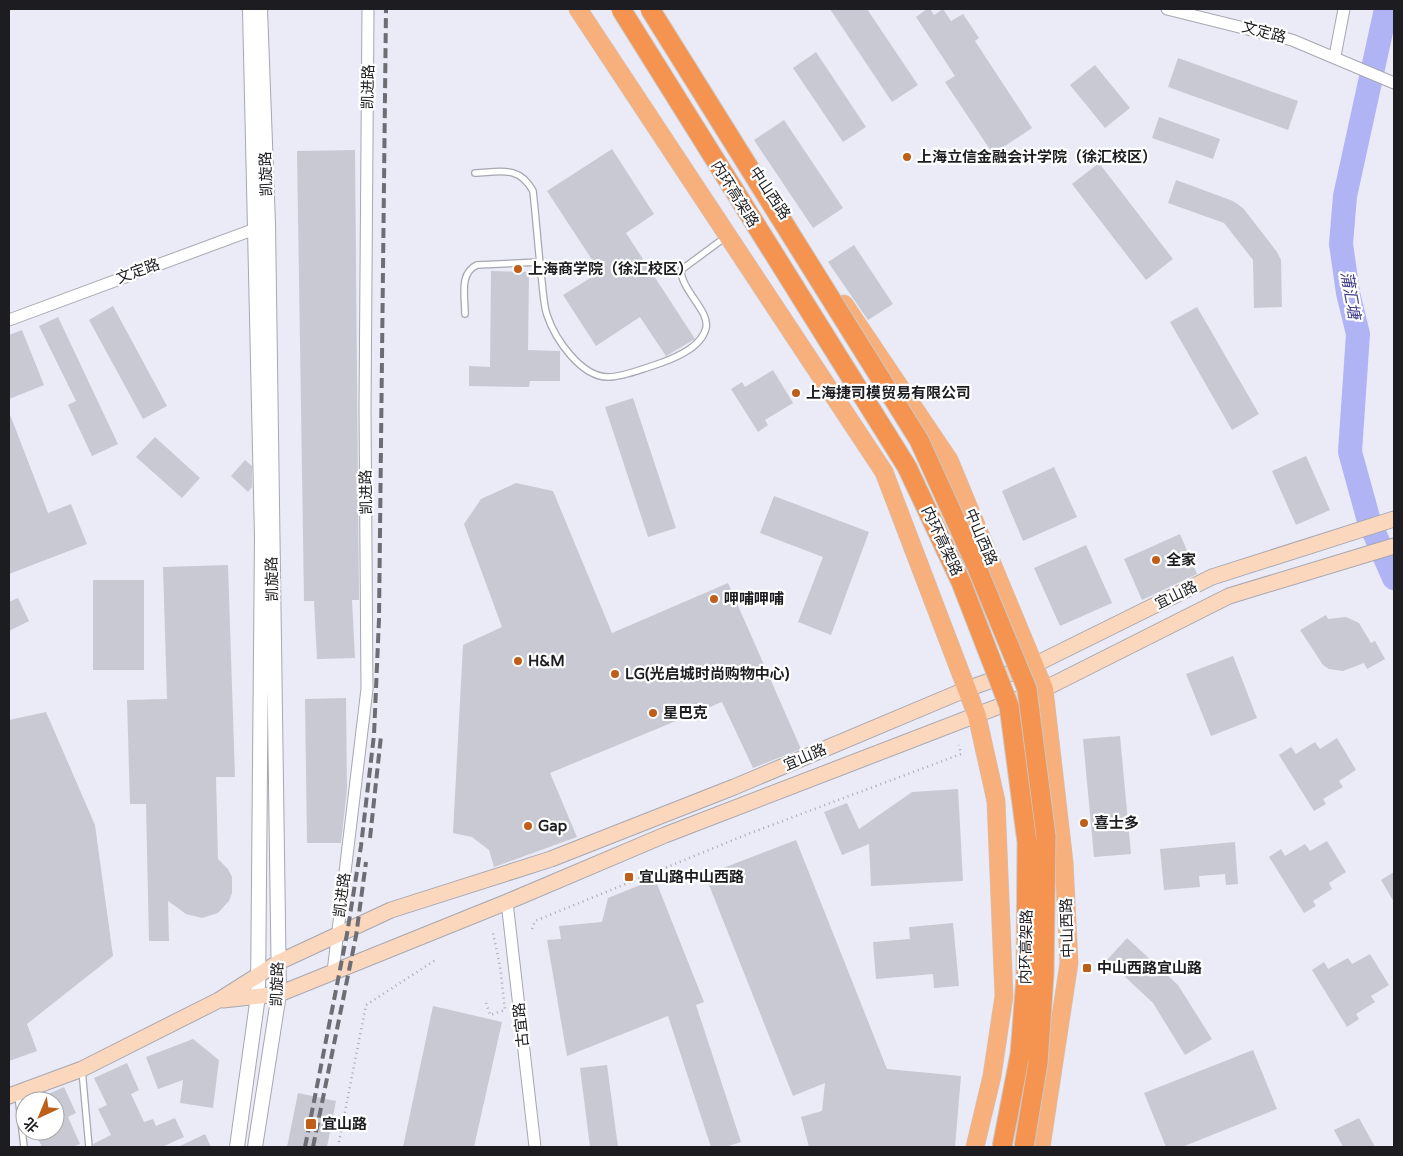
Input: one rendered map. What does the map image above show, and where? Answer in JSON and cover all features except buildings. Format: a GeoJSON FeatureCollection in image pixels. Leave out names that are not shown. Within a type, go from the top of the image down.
{"type":"FeatureCollection","features":[{"type":"Feature","properties":{"kind":"highway","name":"内环高架路"},"geometry":{"type":"LineString","coordinates":[[621,9],[908,468],[961,582],[1009,706],[1027,842],[1026,977],[1020,1054],[1002,1147]]}},
{"type":"Feature","properties":{"kind":"highway","name":"内环高架路"},"geometry":{"type":"LineString","coordinates":[[648,9],[919,440],[976,565],[1027,688],[1046,846],[1044,974],[1038,1063],[1024,1147]]}},
{"type":"Feature","properties":{"kind":"main road"},"geometry":{"type":"LineString","coordinates":[[578,9],[884,472],[977,716],[996,801],[1004,996],[992,1076],[975,1147]]}},
{"type":"Feature","properties":{"kind":"main road","name":"中山西路"},"geometry":{"type":"LineString","coordinates":[[648,9],[949,460],[1044,689],[1064,862],[1069,963],[1041,1147]]}},
{"type":"Feature","properties":{"kind":"main road","name":"宜山路"},"geometry":{"type":"LineString","coordinates":[[14,1094],[82,1070],[219,1000],[279,962],[391,910],[551,859],[734,787],[967,689],[1034,665],[1212,577],[1394,519]]}},
{"type":"Feature","properties":{"kind":"main road","name":"宜山路"},"geometry":{"type":"LineString","coordinates":[[219,1000],[279,994],[507,902],[665,835],[1044,689],[1229,596],[1344,563],[1394,546]]}},
{"type":"Feature","properties":{"kind":"street","name":"凯旋路"},"geometry":{"type":"LineString","coordinates":[[237,1147],[258,996],[262,537],[253,229],[250,9]]}},
{"type":"Feature","properties":{"kind":"street","name":"凯旋路"},"geometry":{"type":"LineString","coordinates":[[255,1147],[279,994],[268,224],[260,9]]}},
{"type":"Feature","properties":{"kind":"street","name":"凯进路"},"geometry":{"type":"LineString","coordinates":[[333,972],[368,689],[365,410],[368,9]]}},
{"type":"Feature","properties":{"kind":"street","name":"文定路"},"geometry":{"type":"LineString","coordinates":[[1167,9],[1262,31],[1335,56],[1394,83]]}},
{"type":"Feature","properties":{"kind":"street"},"geometry":{"type":"LineString","coordinates":[[1335,56],[1344,9]]}},
{"type":"Feature","properties":{"kind":"street","name":"文定路"},"geometry":{"type":"LineString","coordinates":[[9,320],[268,224]]}},
{"type":"Feature","properties":{"kind":"street","name":"古宜路"},"geometry":{"type":"LineString","coordinates":[[507,902],[535,1147]]}},
{"type":"Feature","properties":{"kind":"lane"},"geometry":{"type":"LineString","coordinates":[[475,173],[513,172],[526,178],[533,190],[547,316],[564,347],[580,366],[593,374],[608,377],[674,359],[700,339],[706,328],[706,320],[681,279],[681,270],[728,235]]}},
{"type":"Feature","properties":{"kind":"lane"},"geometry":{"type":"LineString","coordinates":[[465,314],[465,276],[469,268],[478,265],[540,262]]}},
{"type":"Feature","properties":{"kind":"lane"},"geometry":{"type":"LineString","coordinates":[[82,1070],[89,1147]]}},
{"type":"Feature","properties":{"kind":"lane"},"geometry":{"type":"LineString","coordinates":[[14,1094],[24,1147]]}},
{"type":"Feature","properties":{"kind":"path"},"geometry":{"type":"LineString","coordinates":[[532,929],[535,921],[563,909],[748,834],[961,754],[959,745]]}},
{"type":"Feature","properties":{"kind":"path"},"geometry":{"type":"LineString","coordinates":[[486,1003],[490,1014],[505,1010],[500,966],[493,933]]}},
{"type":"Feature","properties":{"kind":"path"},"geometry":{"type":"LineString","coordinates":[[338,1147],[366,1005],[437,959]]}},
{"type":"Feature","properties":{"kind":"waterway","name":"蒲汇塘"},"geometry":{"type":"LineString","coordinates":[[1386,9],[1345,196],[1341,244],[1348,293],[1358,334],[1350,452],[1369,521],[1394,578]]}},
{"type":"Feature","properties":{"kind":"railway"},"geometry":{"type":"LineString","coordinates":[[305,1147],[347,934],[361,846],[374,735],[379,619],[386,9]]}},
{"type":"Feature","properties":{"kind":"railway"},"geometry":{"type":"LineString","coordinates":[[370,838],[381,736]]}},
{"type":"Feature","properties":{"kind":"railway"},"geometry":{"type":"LineString","coordinates":[[313,1147],[356,936],[366,862]]}},
{"type":"Feature","properties":{"kind":"place","name":"上海立信金融会计学院（徐汇校区）"},"geometry":{"type":"Point","coordinates":[907,157]}},
{"type":"Feature","properties":{"kind":"place","name":"上海商学院（徐汇校区）"},"geometry":{"type":"Point","coordinates":[518,269]}},
{"type":"Feature","properties":{"kind":"place","name":"上海捷司模贸易有限公司"},"geometry":{"type":"Point","coordinates":[796,393]}},
{"type":"Feature","properties":{"kind":"place","name":"全家"},"geometry":{"type":"Point","coordinates":[1156,560]}},
{"type":"Feature","properties":{"kind":"place","name":"呷哺呷哺"},"geometry":{"type":"Point","coordinates":[714,599]}},
{"type":"Feature","properties":{"kind":"place","name":"H&M"},"geometry":{"type":"Point","coordinates":[518,661]}},
{"type":"Feature","properties":{"kind":"place","name":"LG(光启城时尚购物中心)"},"geometry":{"type":"Point","coordinates":[615,674]}},
{"type":"Feature","properties":{"kind":"place","name":"星巴克"},"geometry":{"type":"Point","coordinates":[653,713]}},
{"type":"Feature","properties":{"kind":"place","name":"喜士多"},"geometry":{"type":"Point","coordinates":[1084,823]}},
{"type":"Feature","properties":{"kind":"place","name":"Gap"},"geometry":{"type":"Point","coordinates":[528,826]}},
{"type":"Feature","properties":{"kind":"place","name":"宜山路中山西路"},"geometry":{"type":"Point","coordinates":[629,877]}},
{"type":"Feature","properties":{"kind":"place","name":"中山西路宜山路"},"geometry":{"type":"Point","coordinates":[1087,968]}},
{"type":"Feature","properties":{"kind":"place","name":"宜山路"},"geometry":{"type":"Point","coordinates":[311,1124]}}]}
